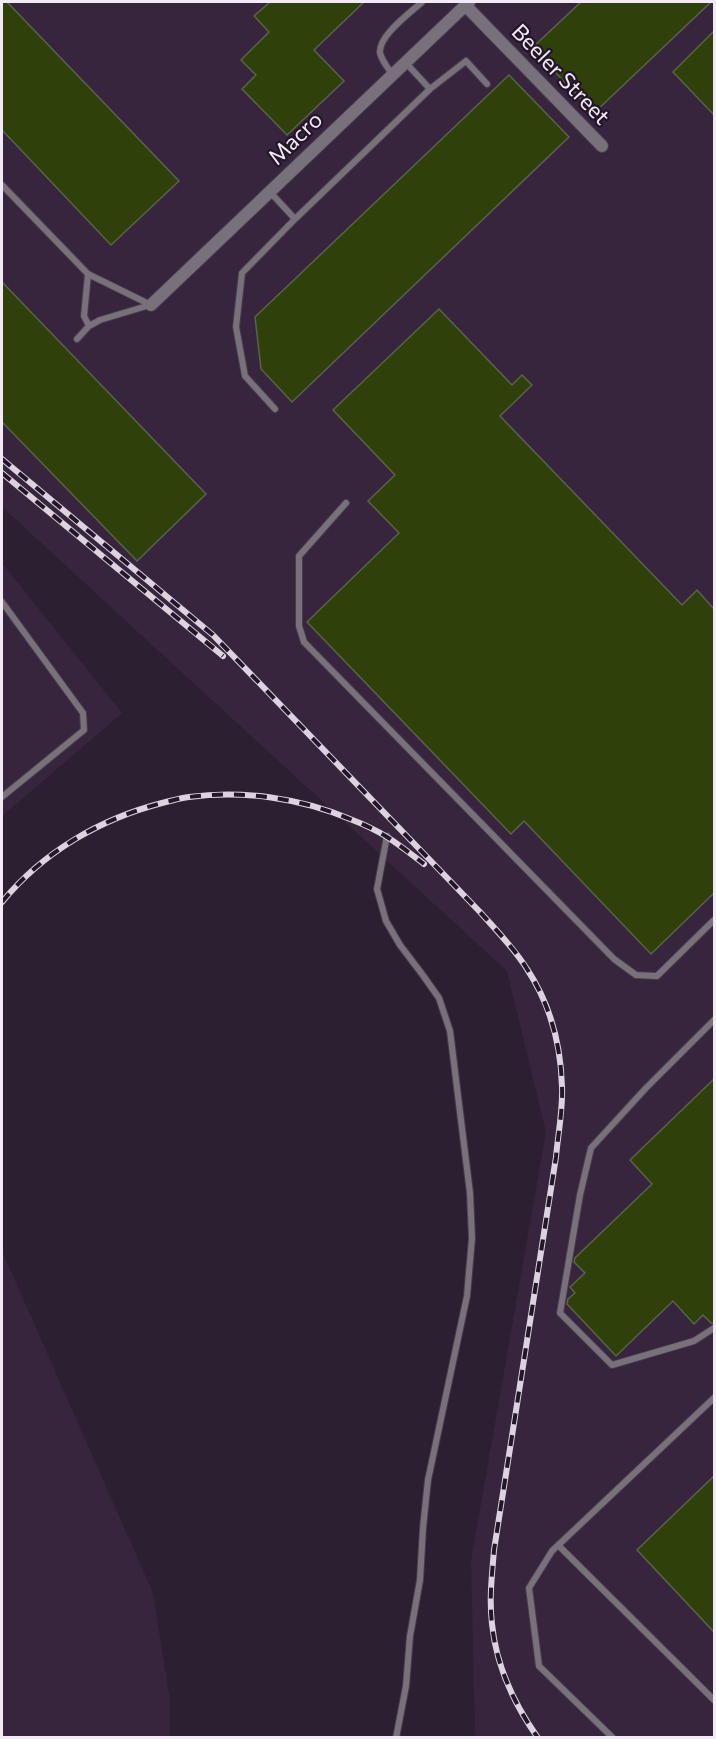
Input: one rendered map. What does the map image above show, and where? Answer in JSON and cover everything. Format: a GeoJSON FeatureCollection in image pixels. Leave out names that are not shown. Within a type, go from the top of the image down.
{"type":"FeatureCollection","features":[{"type":"Feature","properties":{"kind":"street","name":"Macro"},"geometry":{"type":"LineString","coordinates":[[151,305],[467,3]]}},
{"type":"Feature","properties":{"kind":"street","name":"Beeler Street"},"geometry":{"type":"LineString","coordinates":[[467,3],[602,146]]}},
{"type":"Feature","properties":{"kind":"lane"},"geometry":{"type":"LineString","coordinates":[[393,74],[383,61],[380,51],[385,36],[422,2]]}},
{"type":"Feature","properties":{"kind":"lane"},"geometry":{"type":"LineString","coordinates":[[274,410],[245,376],[236,327],[242,273],[430,89],[466,61],[487,84]]}},
{"type":"Feature","properties":{"kind":"lane"},"geometry":{"type":"LineString","coordinates":[[405,62],[430,89]]}},
{"type":"Feature","properties":{"kind":"lane"},"geometry":{"type":"LineString","coordinates":[[2,185],[88,274],[151,305]]}},
{"type":"Feature","properties":{"kind":"lane"},"geometry":{"type":"LineString","coordinates":[[270,191],[295,219]]}},
{"type":"Feature","properties":{"kind":"lane"},"geometry":{"type":"LineString","coordinates":[[88,274],[84,315],[89,326]]}},
{"type":"Feature","properties":{"kind":"lane"},"geometry":{"type":"LineString","coordinates":[[77,339],[89,326],[100,320],[151,305]]}},
{"type":"Feature","properties":{"kind":"lane"},"geometry":{"type":"LineString","coordinates":[[346,502],[299,556],[299,626],[304,642],[614,959],[636,975],[657,976],[714,920]]}},
{"type":"Feature","properties":{"kind":"lane"},"geometry":{"type":"LineString","coordinates":[[2,602],[83,713],[84,730],[2,797]]}},
{"type":"Feature","properties":{"kind":"lane"},"geometry":{"type":"LineString","coordinates":[[2,616],[8,611]]}},
{"type":"Feature","properties":{"kind":"lane"},"geometry":{"type":"LineString","coordinates":[[387,836],[377,889],[386,921],[400,945],[439,998],[450,1031],[470,1193],[472,1238],[467,1296],[428,1480],[420,1580],[410,1636],[406,1686],[396,1737]]}},
{"type":"Feature","properties":{"kind":"lane"},"geometry":{"type":"LineString","coordinates":[[714,1020],[646,1088],[591,1148],[580,1195],[560,1313],[612,1365],[694,1341],[714,1328]]}},
{"type":"Feature","properties":{"kind":"lane"},"geometry":{"type":"LineString","coordinates":[[613,1737],[539,1666],[529,1588],[552,1551],[714,1398]]}},
{"type":"Feature","properties":{"kind":"lane"},"geometry":{"type":"LineString","coordinates":[[558,1545],[714,1700]]}},
{"type":"Feature","properties":{"kind":"shaded area"},"geometry":{"type":"Polygon","coordinates":[[[2,2],[714,2],[714,1737],[474,1737],[471,1561],[546,1132],[507,971],[2,507],[2,2]]]}},
{"type":"Feature","properties":{"kind":"shaded area"},"geometry":{"type":"Polygon","coordinates":[[[2,563],[122,713],[2,816],[2,563]]]}},
{"type":"Feature","properties":{"kind":"shaded area"},"geometry":{"type":"Polygon","coordinates":[[[2,1251],[153,1593],[170,1701],[170,1737],[2,1737],[2,1251]]]}},
{"type":"Feature","properties":{"kind":"building"},"geometry":{"type":"Polygon","coordinates":[[[2,2],[7,2],[179,181],[111,245],[2,130],[2,2]]]}},
{"type":"Feature","properties":{"kind":"building"},"geometry":{"type":"Polygon","coordinates":[[[270,2],[364,2],[314,50],[344,81],[287,135],[242,89],[256,75],[241,60],[269,32],[254,16],[270,2]]]}},
{"type":"Feature","properties":{"kind":"building"},"geometry":{"type":"Polygon","coordinates":[[[581,2],[711,2],[594,113],[532,48],[581,2]]]}},
{"type":"Feature","properties":{"kind":"building"},"geometry":{"type":"Polygon","coordinates":[[[714,31],[714,115],[673,72],[714,31]]]}},
{"type":"Feature","properties":{"kind":"building"},"geometry":{"type":"Polygon","coordinates":[[[509,75],[569,137],[292,402],[261,369],[255,317],[509,75]]]}},
{"type":"Feature","properties":{"kind":"building"},"geometry":{"type":"Polygon","coordinates":[[[2,282],[206,494],[137,561],[2,422],[2,282]]]}},
{"type":"Feature","properties":{"kind":"building"},"geometry":{"type":"Polygon","coordinates":[[[439,309],[512,385],[522,375],[532,385],[500,416],[682,605],[697,590],[714,609],[714,893],[651,954],[524,821],[511,834],[307,622],[399,533],[368,501],[395,475],[333,410],[439,309]]]}},
{"type":"Feature","properties":{"kind":"building"},"geometry":{"type":"Polygon","coordinates":[[[714,1079],[714,1323],[703,1315],[694,1324],[673,1301],[616,1356],[567,1304],[568,1299],[575,1293],[570,1287],[585,1273],[574,1262],[575,1258],[652,1184],[630,1160],[714,1079]]]}},
{"type":"Feature","properties":{"kind":"building"},"geometry":{"type":"Polygon","coordinates":[[[714,1476],[714,1632],[637,1550],[714,1476]]]}},
{"type":"Feature","properties":{"kind":"railway"},"geometry":{"type":"LineString","coordinates":[[2,459],[213,635],[505,939],[527,969],[542,996],[557,1041],[562,1087],[561,1113],[494,1550],[491,1596],[494,1639],[502,1669],[521,1712],[538,1738]]}},
{"type":"Feature","properties":{"kind":"railway"},"geometry":{"type":"LineString","coordinates":[[2,473],[223,656]]}},
{"type":"Feature","properties":{"kind":"railway"},"geometry":{"type":"LineString","coordinates":[[2,902],[18,884],[54,853],[95,828],[139,810],[186,797],[250,795],[311,806],[360,823],[378,832],[397,843],[424,864]]}}]}
